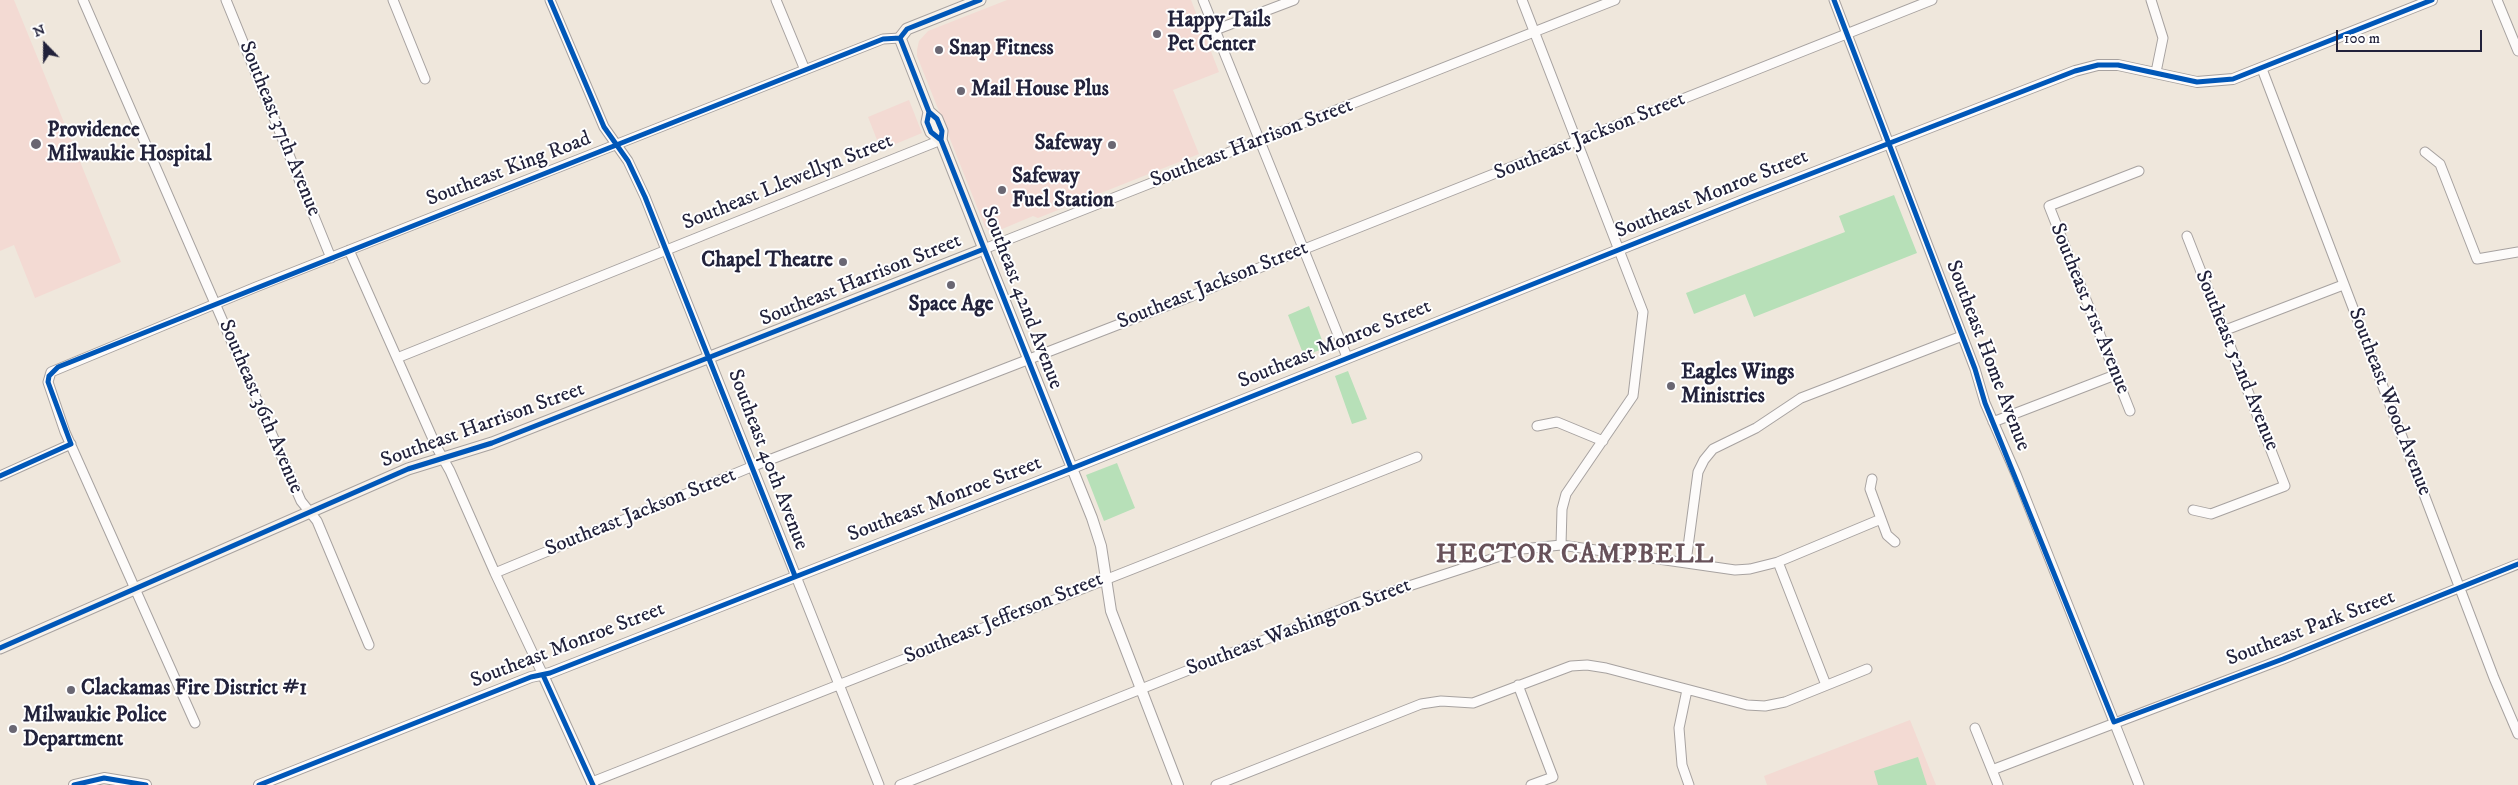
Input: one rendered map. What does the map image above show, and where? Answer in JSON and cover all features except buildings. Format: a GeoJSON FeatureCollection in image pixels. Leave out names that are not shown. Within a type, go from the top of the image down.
{"type":"FeatureCollection","features":[{"type":"Feature","properties":{"kind":"main road","name":"Southeast King Road"},"geometry":{"type":"LineString","coordinates":[[900,38],[907,29],[980,0]]}},
{"type":"Feature","properties":{"kind":"main road","name":"Southeast 42nd Avenue"},"geometry":{"type":"LineString","coordinates":[[900,38],[929,112],[927,122],[932,134],[941,140],[984,249]]}},
{"type":"Feature","properties":{"kind":"main road","name":"Southeast Harrison Street"},"geometry":{"type":"LineString","coordinates":[[0,648],[135,587],[408,469],[492,443],[984,249]]}},
{"type":"Feature","properties":{"kind":"street","name":"Southeast 36th Avenue"},"geometry":{"type":"LineString","coordinates":[[83,0],[300,501],[317,521],[368,645]]}},
{"type":"Feature","properties":{"kind":"street","name":"Southeast 37th Avenue"},"geometry":{"type":"LineString","coordinates":[[226,0],[331,258]]}},
{"type":"Feature","properties":{"kind":"street"},"geometry":{"type":"LineString","coordinates":[[393,0],[425,79]]}},
{"type":"Feature","properties":{"kind":"street","name":"Southeast 40th Avenue"},"geometry":{"type":"LineString","coordinates":[[550,0],[604,128],[639,183],[710,358],[751,468],[879,785]]}},
{"type":"Feature","properties":{"kind":"street"},"geometry":{"type":"LineString","coordinates":[[776,0],[805,70]]}},
{"type":"Feature","properties":{"kind":"street"},"geometry":{"type":"LineString","coordinates":[[1203,0],[1347,358]]}},
{"type":"Feature","properties":{"kind":"street"},"geometry":{"type":"LineString","coordinates":[[1215,30],[1294,0]]}},
{"type":"Feature","properties":{"kind":"street"},"geometry":{"type":"LineString","coordinates":[[1522,0],[1639,298],[1643,322],[1633,396],[1566,494],[1562,509],[1561,545]]}},
{"type":"Feature","properties":{"kind":"street","name":"Southeast Harrison Street"},"geometry":{"type":"LineString","coordinates":[[984,249],[1615,0]]}},
{"type":"Feature","properties":{"kind":"street","name":"Southeast Home Avenue"},"geometry":{"type":"LineString","coordinates":[[1834,0],[1993,422],[2139,785]]}},
{"type":"Feature","properties":{"kind":"street","name":"Southeast Jackson Street"},"geometry":{"type":"LineString","coordinates":[[494,573],[751,468],[1192,296],[1302,250],[1932,0]]}},
{"type":"Feature","properties":{"kind":"street"},"geometry":{"type":"LineString","coordinates":[[2151,0],[2163,38],[2156,72]]}},
{"type":"Feature","properties":{"kind":"street","name":"Southeast Monroe Street"},"geometry":{"type":"LineString","coordinates":[[259,785],[523,680],[542,675],[1071,468],[1888,143],[2091,66],[2118,65],[2156,72],[2179,79],[2207,82],[2232,79],[2262,69],[2432,0]]}},
{"type":"Feature","properties":{"kind":"street"},"geometry":{"type":"LineString","coordinates":[[2497,0],[2518,51]]}},
{"type":"Feature","properties":{"kind":"street","name":"Southeast King Road"},"geometry":{"type":"LineString","coordinates":[[71,444],[48,382],[49,376],[58,368],[349,250],[617,146],[883,39],[900,38]]}},
{"type":"Feature","properties":{"kind":"street","name":"Southeast Wood Avenue"},"geometry":{"type":"LineString","coordinates":[[2262,69],[2343,285],[2518,734]]}},
{"type":"Feature","properties":{"kind":"street","name":"Southeast Llewellyn Street"},"geometry":{"type":"LineString","coordinates":[[397,358],[666,248],[941,140]]}},
{"type":"Feature","properties":{"kind":"street"},"geometry":{"type":"LineString","coordinates":[[2425,152],[2440,164],[2477,259],[2518,252]]}},
{"type":"Feature","properties":{"kind":"street","name":"Southeast 51st Avenue"},"geometry":{"type":"LineString","coordinates":[[2130,411],[2049,206],[2139,171]]}},
{"type":"Feature","properties":{"kind":"street","name":"Southeast 52nd Avenue"},"geometry":{"type":"LineString","coordinates":[[2187,236],[2285,486],[2211,514],[2194,510]]}},
{"type":"Feature","properties":{"kind":"street","name":"Southeast 42nd Avenue"},"geometry":{"type":"LineString","coordinates":[[984,249],[1099,539],[1111,611],[1178,785]]}},
{"type":"Feature","properties":{"kind":"street"},"geometry":{"type":"LineString","coordinates":[[349,250],[494,573],[592,784]]}},
{"type":"Feature","properties":{"kind":"street"},"geometry":{"type":"LineString","coordinates":[[2223,331],[2343,285]]}},
{"type":"Feature","properties":{"kind":"street"},"geometry":{"type":"LineString","coordinates":[[1686,562],[1698,472],[1704,460],[1713,450],[1756,428],[1801,398],[1962,336]]}},
{"type":"Feature","properties":{"kind":"street"},"geometry":{"type":"LineString","coordinates":[[1993,422],[2115,375]]}},
{"type":"Feature","properties":{"kind":"street"},"geometry":{"type":"LineString","coordinates":[[1537,426],[1556,422],[1603,441]]}},
{"type":"Feature","properties":{"kind":"street"},"geometry":{"type":"LineString","coordinates":[[0,476],[71,444],[195,723]]}},
{"type":"Feature","properties":{"kind":"street","name":"Southeast Jefferson Street"},"geometry":{"type":"LineString","coordinates":[[592,784],[839,684],[1417,457]]}},
{"type":"Feature","properties":{"kind":"street"},"geometry":{"type":"LineString","coordinates":[[1872,478],[1870,489],[1887,535],[1894,542]]}},
{"type":"Feature","properties":{"kind":"street","name":"Southeast Washington Street"},"geometry":{"type":"LineString","coordinates":[[900,785],[1357,603],[1522,549],[1561,545],[1734,570],[1762,568],[1881,519]]}},
{"type":"Feature","properties":{"kind":"street"},"geometry":{"type":"LineString","coordinates":[[1778,562],[1826,685]]}},
{"type":"Feature","properties":{"kind":"street","name":"Southeast Park Street"},"geometry":{"type":"LineString","coordinates":[[1992,770],[2283,659],[2518,564]]}},
{"type":"Feature","properties":{"kind":"street"},"geometry":{"type":"LineString","coordinates":[[1216,785],[1421,704],[1441,700],[1473,703],[1571,666],[1587,665],[1748,705],[1765,706],[1785,702],[1867,669]]}},
{"type":"Feature","properties":{"kind":"street"},"geometry":{"type":"LineString","coordinates":[[1518,685],[1553,776],[1531,785]]}},
{"type":"Feature","properties":{"kind":"street"},"geometry":{"type":"LineString","coordinates":[[1687,690],[1679,728],[1682,765],[1689,785]]}},
{"type":"Feature","properties":{"kind":"street"},"geometry":{"type":"LineString","coordinates":[[1975,728],[1998,785]]}},
{"type":"Feature","properties":{"kind":"street"},"geometry":{"type":"LineString","coordinates":[[74,785],[104,778],[146,785]]}},
{"type":"Feature","properties":{"kind":"shaded area","name":"Providence Milwaukie Hospital"},"geometry":{"type":"Polygon","coordinates":[[[0,0],[14,0],[121,262],[35,298],[14,245],[0,251],[0,0]]]}},
{"type":"Feature","properties":{"kind":"shaded area"},"geometry":{"type":"Polygon","coordinates":[[[1007,0],[1191,0],[1219,72],[1173,90],[1199,154],[1038,218],[1033,216],[995,232],[985,227],[917,56],[917,50],[919,41],[928,31],[1007,0]]]}},
{"type":"Feature","properties":{"kind":"shaded area"},"geometry":{"type":"Polygon","coordinates":[[[909,100],[922,133],[881,150],[868,117],[909,100]]]}},
{"type":"Feature","properties":{"kind":"shaded area"},"geometry":{"type":"Polygon","coordinates":[[[1910,720],[1936,785],[1767,785],[1764,776],[1910,720]]]}},
{"type":"Feature","properties":{"kind":"green space"},"geometry":{"type":"Polygon","coordinates":[[[1894,195],[1917,253],[1754,317],[1745,294],[1694,314],[1686,293],[1845,232],[1839,216],[1894,195]]]}},
{"type":"Feature","properties":{"kind":"green space"},"geometry":{"type":"Polygon","coordinates":[[[1309,306],[1325,348],[1304,356],[1288,315],[1309,306]]]}},
{"type":"Feature","properties":{"kind":"green space"},"geometry":{"type":"Polygon","coordinates":[[[1348,371],[1367,419],[1352,424],[1335,376],[1348,371]]]}},
{"type":"Feature","properties":{"kind":"green space"},"geometry":{"type":"Polygon","coordinates":[[[1117,463],[1135,508],[1104,521],[1086,475],[1117,463]]]}},
{"type":"Feature","properties":{"kind":"green space"},"geometry":{"type":"Polygon","coordinates":[[[1918,757],[1927,785],[1878,785],[1874,771],[1918,757]]]}},
{"type":"Feature","properties":{"kind":"cycle path"},"geometry":{"type":"LineString","coordinates":[[550,0],[604,127],[628,161],[645,197],[795,576]]}},
{"type":"Feature","properties":{"kind":"cycle path"},"geometry":{"type":"LineString","coordinates":[[900,38],[907,29],[980,0]]}},
{"type":"Feature","properties":{"kind":"cycle path"},"geometry":{"type":"LineString","coordinates":[[1834,0],[1975,369],[1985,403],[2114,722],[2283,659],[2518,564]]}},
{"type":"Feature","properties":{"kind":"cycle path"},"geometry":{"type":"LineString","coordinates":[[259,785],[531,677],[550,673],[1060,473],[1751,197],[2075,71],[2098,65],[2118,65],[2197,82],[2233,79],[2432,0]]}},
{"type":"Feature","properties":{"kind":"cycle path"},"geometry":{"type":"LineString","coordinates":[[900,38],[929,112],[927,122],[931,132],[941,140]]}},
{"type":"Feature","properties":{"kind":"cycle path"},"geometry":{"type":"LineString","coordinates":[[0,476],[71,444],[48,382],[49,376],[58,367],[883,39],[900,38]]}},
{"type":"Feature","properties":{"kind":"cycle path"},"geometry":{"type":"LineString","coordinates":[[929,112],[937,119],[942,131],[941,140],[1071,468]]}},
{"type":"Feature","properties":{"kind":"cycle path"},"geometry":{"type":"LineString","coordinates":[[0,648],[408,469],[492,443],[984,249]]}},
{"type":"Feature","properties":{"kind":"cycle path"},"geometry":{"type":"LineString","coordinates":[[543,675],[593,785]]}},
{"type":"Feature","properties":{"kind":"cycle path"},"geometry":{"type":"LineString","coordinates":[[74,785],[104,778],[146,785]]}},
{"type":"Feature","properties":{"kind":"place","name":"Happy Tails Pet Center"},"geometry":{"type":"Point","coordinates":[1157,34]}},
{"type":"Feature","properties":{"kind":"place","name":"Snap Fitness"},"geometry":{"type":"Point","coordinates":[939,50]}},
{"type":"Feature","properties":{"kind":"place","name":"Mail House Plus"},"geometry":{"type":"Point","coordinates":[961,91]}},
{"type":"Feature","properties":{"kind":"place","name":"Providence Milwaukie Hospital"},"geometry":{"type":"Point","coordinates":[36,144]}},
{"type":"Feature","properties":{"kind":"place","name":"Safeway"},"geometry":{"type":"Point","coordinates":[1112,145]}},
{"type":"Feature","properties":{"kind":"place","name":"Safeway Fuel Station"},"geometry":{"type":"Point","coordinates":[1002,190]}},
{"type":"Feature","properties":{"kind":"place","name":"Chapel Theatre"},"geometry":{"type":"Point","coordinates":[843,262]}},
{"type":"Feature","properties":{"kind":"place","name":"Space Age"},"geometry":{"type":"Point","coordinates":[951,285]}},
{"type":"Feature","properties":{"kind":"place","name":"Eagles Wings Ministries"},"geometry":{"type":"Point","coordinates":[1671,386]}},
{"type":"Feature","properties":{"kind":"place","name":"Clackamas Fire District #1"},"geometry":{"type":"Point","coordinates":[71,690]}},
{"type":"Feature","properties":{"kind":"place","name":"Milwaukie Police Department"},"geometry":{"type":"Point","coordinates":[13,729]}},
{"type":"Feature","properties":{"kind":"district","name":"HECTOR CAMPBELL"},"geometry":{"type":"Point","coordinates":[1575,557]}}]}
